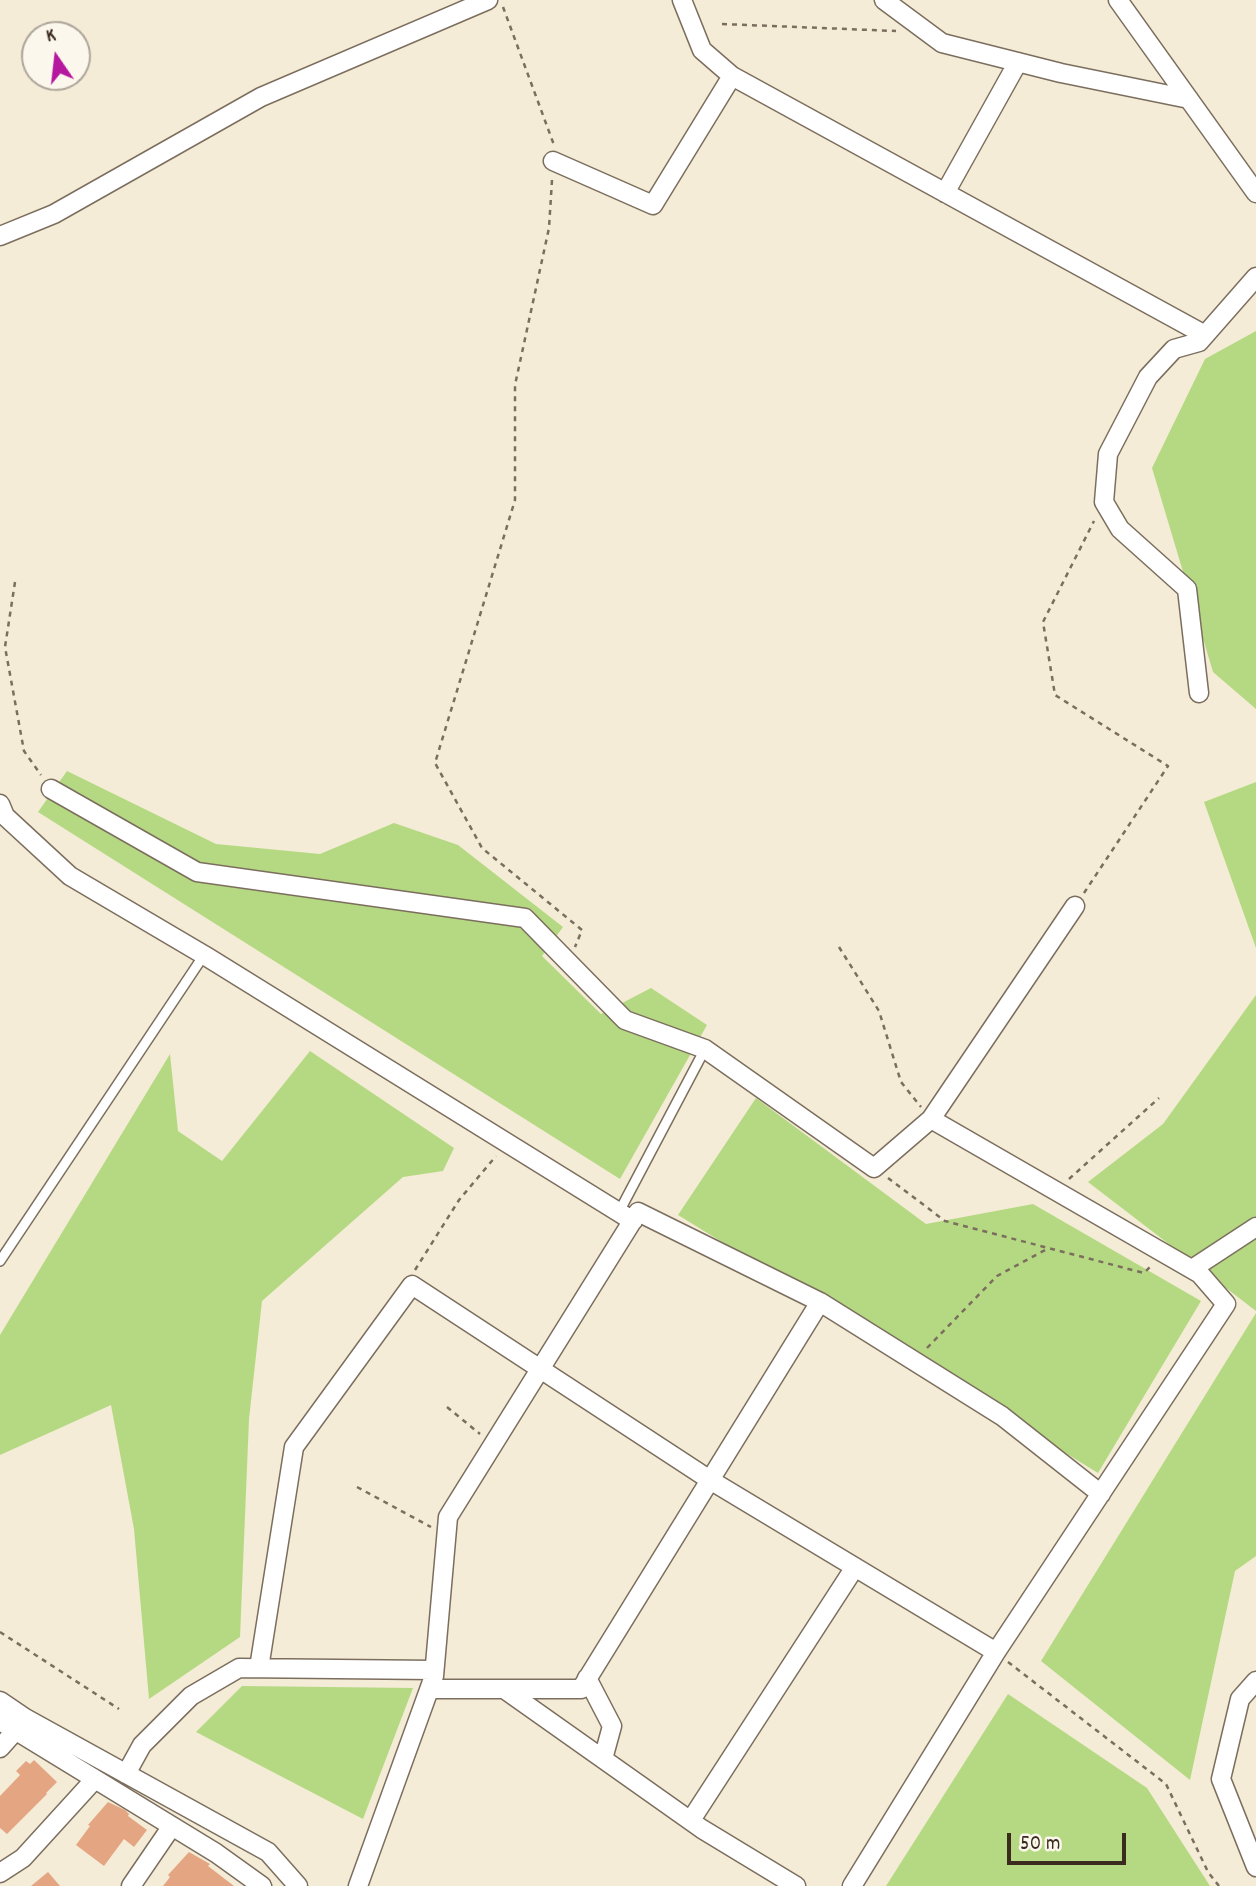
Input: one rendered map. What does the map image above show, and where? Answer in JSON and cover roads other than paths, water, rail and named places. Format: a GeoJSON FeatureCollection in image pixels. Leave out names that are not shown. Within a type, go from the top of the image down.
{"type":"FeatureCollection","features":[{"type":"Feature","properties":{"kind":"street"},"geometry":{"type":"LineString","coordinates":[[0,236],[54,214],[261,97],[488,0]]}},
{"type":"Feature","properties":{"kind":"street"},"geometry":{"type":"LineString","coordinates":[[682,0],[702,50],[732,76],[1205,335]]}},
{"type":"Feature","properties":{"kind":"street"},"geometry":{"type":"LineString","coordinates":[[884,0],[942,43],[1189,99]]}},
{"type":"Feature","properties":{"kind":"street"},"geometry":{"type":"LineString","coordinates":[[1118,0],[1256,193]]}},
{"type":"Feature","properties":{"kind":"street"},"geometry":{"type":"LineString","coordinates":[[945,193],[1018,62]]}},
{"type":"Feature","properties":{"kind":"street"},"geometry":{"type":"LineString","coordinates":[[553,161],[653,205],[732,76]]}},
{"type":"Feature","properties":{"kind":"street"},"geometry":{"type":"LineString","coordinates":[[1199,693],[1187,589],[1120,529],[1104,502],[1108,454],[1148,377],[1174,349],[1199,342],[1256,276]]}},
{"type":"Feature","properties":{"kind":"street"},"geometry":{"type":"LineString","coordinates":[[51,789],[197,872],[525,918],[625,1020],[705,1049],[874,1168],[932,1119],[1075,906]]}},
{"type":"Feature","properties":{"kind":"street"},"geometry":{"type":"LineString","coordinates":[[0,804],[5,816],[70,876],[204,955],[626,1217]]}},
{"type":"Feature","properties":{"kind":"street"},"geometry":{"type":"LineString","coordinates":[[852,1886],[996,1652],[1226,1304],[1200,1274],[932,1119]]}},
{"type":"Feature","properties":{"kind":"street"},"geometry":{"type":"LineString","coordinates":[[358,1886],[430,1689],[448,1517],[540,1369],[626,1217],[638,1212],[820,1302],[1002,1416],[1101,1494]]}},
{"type":"Feature","properties":{"kind":"street"},"geometry":{"type":"LineString","coordinates":[[1192,1269],[1256,1227]]}},
{"type":"Feature","properties":{"kind":"street"},"geometry":{"type":"LineString","coordinates":[[259,1668],[293,1447],[411,1285],[710,1480],[996,1652]]}},
{"type":"Feature","properties":{"kind":"street"},"geometry":{"type":"LineString","coordinates":[[430,1689],[581,1689],[820,1302]]}},
{"type":"Feature","properties":{"kind":"street"},"geometry":{"type":"LineString","coordinates":[[691,1821],[855,1567]]}},
{"type":"Feature","properties":{"kind":"street"},"geometry":{"type":"LineString","coordinates":[[126,1774],[142,1745],[191,1696],[239,1668],[434,1670]]}},
{"type":"Feature","properties":{"kind":"street"},"geometry":{"type":"LineString","coordinates":[[587,1678],[612,1726],[603,1759]]}},
{"type":"Feature","properties":{"kind":"street"},"geometry":{"type":"LineString","coordinates":[[1256,1681],[1240,1699],[1221,1779],[1256,1867]]}},
{"type":"Feature","properties":{"kind":"street"},"geometry":{"type":"LineString","coordinates":[[504,1689],[691,1821],[796,1886]]}},
{"type":"Feature","properties":{"kind":"street"},"geometry":{"type":"LineString","coordinates":[[0,1701],[25,1718],[268,1852],[298,1886]]}},
{"type":"Feature","properties":{"kind":"street"},"geometry":{"type":"LineString","coordinates":[[0,1721],[172,1826],[252,1883]]}},
{"type":"Feature","properties":{"kind":"street"},"geometry":{"type":"LineString","coordinates":[[0,1748],[16,1730]]}},
{"type":"Feature","properties":{"kind":"street"},"geometry":{"type":"LineString","coordinates":[[0,1873],[23,1858],[95,1779]]}},
{"type":"Feature","properties":{"kind":"street"},"geometry":{"type":"LineString","coordinates":[[131,1886],[172,1826]]}},
{"type":"Feature","properties":{"kind":"lane"},"geometry":{"type":"LineString","coordinates":[[0,1261],[204,955]]}},
{"type":"Feature","properties":{"kind":"lane"},"geometry":{"type":"LineString","coordinates":[[626,1217],[705,1049]]}}]}
